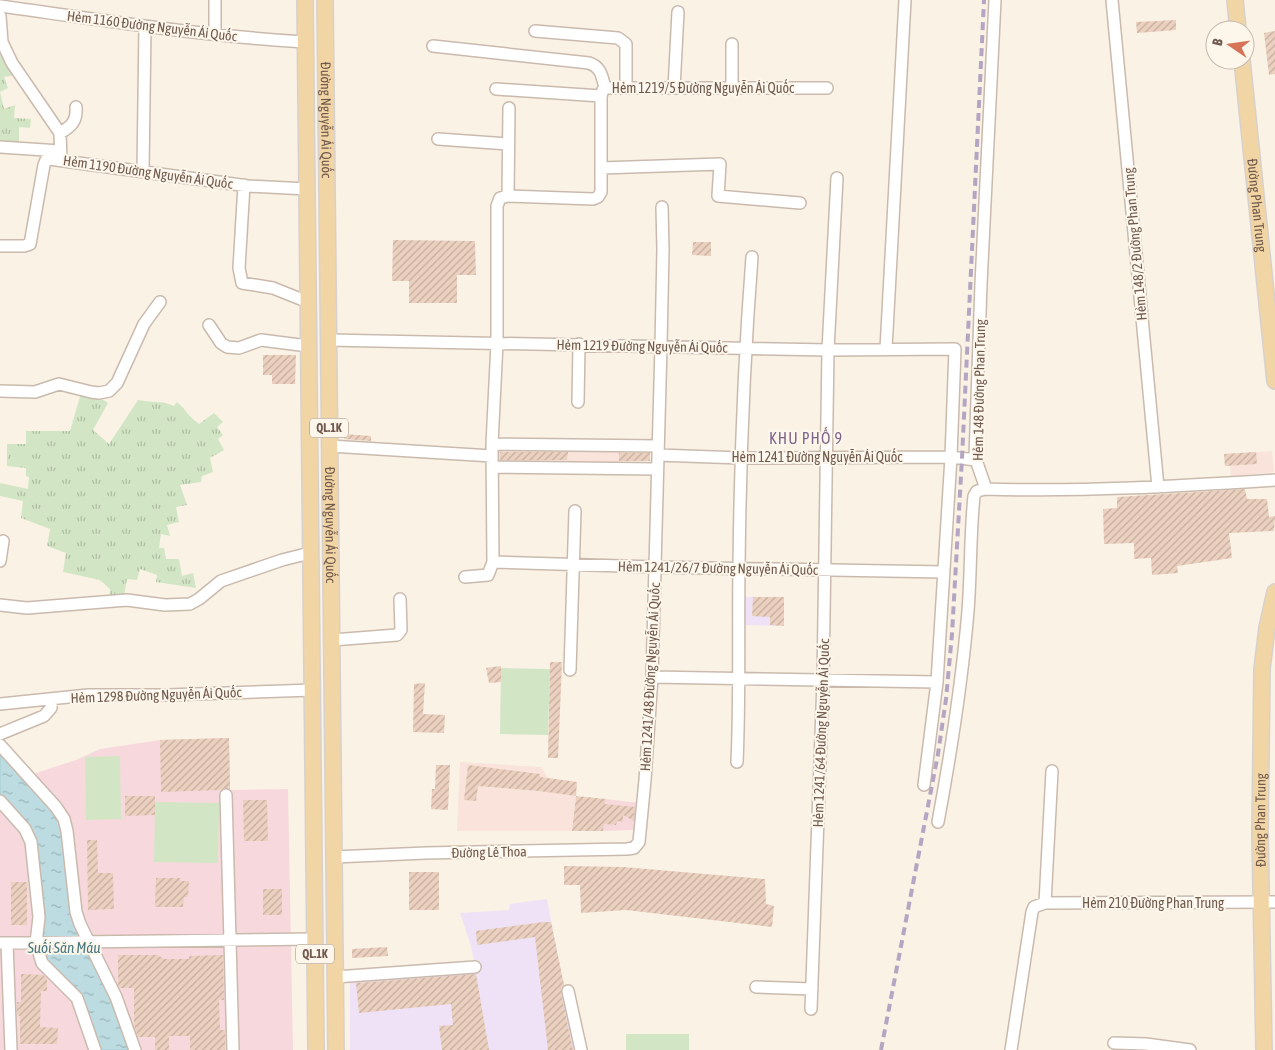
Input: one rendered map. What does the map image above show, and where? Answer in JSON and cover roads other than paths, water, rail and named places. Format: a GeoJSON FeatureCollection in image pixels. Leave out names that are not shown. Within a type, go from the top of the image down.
{"type":"FeatureCollection","features":[{"type":"Feature","properties":{"kind":"main road","name":"Đường Nguyễn Ái Quốc"},"geometry":{"type":"LineString","coordinates":[[305,0],[316,1050]]}},
{"type":"Feature","properties":{"kind":"main road","name":"Đường Nguyễn Ái Quốc"},"geometry":{"type":"LineString","coordinates":[[325,0],[336,1050]]}},
{"type":"Feature","properties":{"kind":"main road"},"geometry":{"type":"LineString","coordinates":[[1235,0],[1237,20]]}},
{"type":"Feature","properties":{"kind":"main road","name":"Đường Phan Trung"},"geometry":{"type":"LineString","coordinates":[[1243,70],[1275,380]]}},
{"type":"Feature","properties":{"kind":"main road","name":"Đường Phan Trung"},"geometry":{"type":"LineString","coordinates":[[1264,1050],[1268,902],[1262,669],[1275,592]]}},
{"type":"Feature","properties":{"kind":"main road"},"geometry":{"type":"LineString","coordinates":[[314,858],[334,857]]}},
{"type":"Feature","properties":{"kind":"street"},"geometry":{"type":"LineString","coordinates":[[215,0],[215,34]]}},
{"type":"Feature","properties":{"kind":"street"},"geometry":{"type":"LineString","coordinates":[[886,349],[905,0]]}},
{"type":"Feature","properties":{"kind":"street","name":"Hẻm 148 Đường Phan Trung"},"geometry":{"type":"LineString","coordinates":[[986,489],[976,460],[981,284],[995,0]]}},
{"type":"Feature","properties":{"kind":"street","name":"Hẻm 148/2 Đường Phan Trung"},"geometry":{"type":"LineString","coordinates":[[1112,0],[1158,487]]}},
{"type":"Feature","properties":{"kind":"street","name":"Hẻm 1160 Đường Nguyễn Ái Quốc"},"geometry":{"type":"LineString","coordinates":[[0,6],[145,26],[305,42]]}},
{"type":"Feature","properties":{"kind":"street"},"geometry":{"type":"LineString","coordinates":[[674,88],[678,12]]}},
{"type":"Feature","properties":{"kind":"street"},"geometry":{"type":"LineString","coordinates":[[0,16],[2,42],[9,57],[60,133],[60,156],[0,147]]}},
{"type":"Feature","properties":{"kind":"street"},"geometry":{"type":"LineString","coordinates":[[143,171],[145,26]]}},
{"type":"Feature","properties":{"kind":"street"},"geometry":{"type":"LineString","coordinates":[[536,31],[618,38],[622,40],[626,44],[627,54],[626,88]]}},
{"type":"Feature","properties":{"kind":"street"},"geometry":{"type":"LineString","coordinates":[[732,44],[732,88]]}},
{"type":"Feature","properties":{"kind":"street"},"geometry":{"type":"LineString","coordinates":[[433,46],[589,63],[596,65],[600,70],[603,92],[496,89]]}},
{"type":"Feature","properties":{"kind":"street","name":"Hẻm 1219/5 Đường Nguyễn Ái Quốc"},"geometry":{"type":"LineString","coordinates":[[508,196],[596,199],[601,192],[603,92],[626,88],[828,88]]}},
{"type":"Feature","properties":{"kind":"street"},"geometry":{"type":"LineString","coordinates":[[60,133],[74,122],[77,116],[76,107]]}},
{"type":"Feature","properties":{"kind":"street"},"geometry":{"type":"LineString","coordinates":[[465,577],[488,575],[492,562],[492,456],[497,343],[498,206],[500,198],[508,196],[509,108]]}},
{"type":"Feature","properties":{"kind":"street"},"geometry":{"type":"LineString","coordinates":[[438,139],[508,144]]}},
{"type":"Feature","properties":{"kind":"street","name":"Hẻm 1190 Đường Nguyễn Ái Quốc"},"geometry":{"type":"LineString","coordinates":[[0,246],[24,246],[30,244],[44,162],[60,156],[143,171],[244,185],[306,189]]}},
{"type":"Feature","properties":{"kind":"street"},"geometry":{"type":"LineString","coordinates":[[601,168],[720,164],[718,196],[800,203]]}},
{"type":"Feature","properties":{"kind":"street","name":"Hẻm 1241/64 Đường Nguyễn Ái Quốc"},"geometry":{"type":"LineString","coordinates":[[811,1009],[823,681],[828,350],[838,178]]}},
{"type":"Feature","properties":{"kind":"street"},"geometry":{"type":"LineString","coordinates":[[244,185],[239,268],[242,283],[273,288],[308,302]]}},
{"type":"Feature","properties":{"kind":"street","name":"Hẻm 1241/48 Đường Nguyễn Ái Quốc"},"geometry":{"type":"LineString","coordinates":[[640,839],[652,677],[661,346],[662,207]]}},
{"type":"Feature","properties":{"kind":"street"},"geometry":{"type":"LineString","coordinates":[[737,762],[741,458],[745,348],[752,257]]}},
{"type":"Feature","properties":{"kind":"street"},"geometry":{"type":"LineString","coordinates":[[0,391],[35,392],[59,384],[91,392],[109,391],[117,383],[144,324],[160,302]]}},
{"type":"Feature","properties":{"kind":"street"},"geometry":{"type":"LineString","coordinates":[[209,325],[221,343],[228,347],[239,348],[261,340],[308,346]]}},
{"type":"Feature","properties":{"kind":"street","name":"Hẻm 1219 Đường Nguyễn Ái Quốc"},"geometry":{"type":"LineString","coordinates":[[328,340],[828,350],[956,349],[952,457]]}},
{"type":"Feature","properties":{"kind":"street"},"geometry":{"type":"LineString","coordinates":[[578,402],[579,344]]}},
{"type":"Feature","properties":{"kind":"street","name":"Hẻm 1241 Đường Nguyễn Ái Quốc"},"geometry":{"type":"LineString","coordinates":[[330,446],[658,469]]}},
{"type":"Feature","properties":{"kind":"street","name":"Hẻm 1241 Đường Nguyễn Ái Quốc"},"geometry":{"type":"LineString","coordinates":[[492,456],[658,451],[741,458],[952,457],[976,460]]}},
{"type":"Feature","properties":{"kind":"street"},"geometry":{"type":"LineString","coordinates":[[924,785],[937,682],[952,457]]}},
{"type":"Feature","properties":{"kind":"street"},"geometry":{"type":"LineString","coordinates":[[938,822],[960,694],[968,610],[974,496],[977,490],[1042,491],[1275,480]]}},
{"type":"Feature","properties":{"kind":"street"},"geometry":{"type":"LineString","coordinates":[[570,670],[574,511]]}},
{"type":"Feature","properties":{"kind":"street"},"geometry":{"type":"LineString","coordinates":[[0,561],[3,541]]}},
{"type":"Feature","properties":{"kind":"street"},"geometry":{"type":"LineString","coordinates":[[0,605],[28,608],[127,600],[165,606],[190,604],[222,581],[282,560],[310,553]]}},
{"type":"Feature","properties":{"kind":"street","name":"Hẻm 1241/26/7 Đường Nguyễn Ái Quốc"},"geometry":{"type":"LineString","coordinates":[[492,562],[655,568],[944,572]]}},
{"type":"Feature","properties":{"kind":"street"},"geometry":{"type":"LineString","coordinates":[[332,640],[397,635],[401,630],[400,599]]}},
{"type":"Feature","properties":{"kind":"street"},"geometry":{"type":"LineString","coordinates":[[652,677],[937,682]]}},
{"type":"Feature","properties":{"kind":"street","name":"Hẻm 1298 Đường Nguyễn Ái Quốc"},"geometry":{"type":"LineString","coordinates":[[0,704],[88,695],[167,695],[312,690]]}},
{"type":"Feature","properties":{"kind":"street"},"geometry":{"type":"LineString","coordinates":[[0,734],[44,716],[51,708],[51,699]]}},
{"type":"Feature","properties":{"kind":"street"},"geometry":{"type":"LineString","coordinates":[[0,745],[56,807],[64,819],[76,912],[116,998],[135,1050]]}},
{"type":"Feature","properties":{"kind":"street"},"geometry":{"type":"LineString","coordinates":[[1011,1050],[1032,912],[1034,908],[1045,903],[1052,771]]}},
{"type":"Feature","properties":{"kind":"street"},"geometry":{"type":"LineString","coordinates":[[226,795],[233,1050]]}},
{"type":"Feature","properties":{"kind":"street"},"geometry":{"type":"LineString","coordinates":[[0,801],[25,829],[31,842],[39,917],[36,943],[42,963],[77,998],[95,1050]]}},
{"type":"Feature","properties":{"kind":"street","name":"Đường Lê Thoa"},"geometry":{"type":"LineString","coordinates":[[334,857],[627,849],[636,846],[640,839]]}},
{"type":"Feature","properties":{"kind":"street","name":"Hẻm 210 Đường Phan Trung"},"geometry":{"type":"LineString","coordinates":[[1045,903],[1268,902]]}},
{"type":"Feature","properties":{"kind":"street"},"geometry":{"type":"LineString","coordinates":[[12,1050],[4,943],[315,939]]}},
{"type":"Feature","properties":{"kind":"street"},"geometry":{"type":"LineString","coordinates":[[336,977],[475,967]]}},
{"type":"Feature","properties":{"kind":"street"},"geometry":{"type":"LineString","coordinates":[[756,987],[812,989]]}},
{"type":"Feature","properties":{"kind":"street"},"geometry":{"type":"LineString","coordinates":[[568,991],[581,1050]]}},
{"type":"Feature","properties":{"kind":"street"},"geometry":{"type":"LineString","coordinates":[[1114,1043],[1146,1044],[1190,1050]]}},
{"type":"Feature","properties":{"kind":"water","name":"Suối Săn Máu"},"geometry":{"type":"Polygon","coordinates":[[[0,751],[36,789],[59,822],[63,833],[72,914],[109,993],[130,1050],[100,1050],[81,998],[46,961],[41,950],[23,820],[0,795],[0,751]]]}},
{"type":"Feature","properties":{"kind":"railway"},"geometry":{"type":"LineString","coordinates":[[881,1050],[938,754],[946,699],[952,634],[962,458],[984,0]]}},
{"type":"Feature","properties":{"kind":"district","name":"KHU PHỐ 9"},"geometry":{"type":"Point","coordinates":[806,438]}}]}
